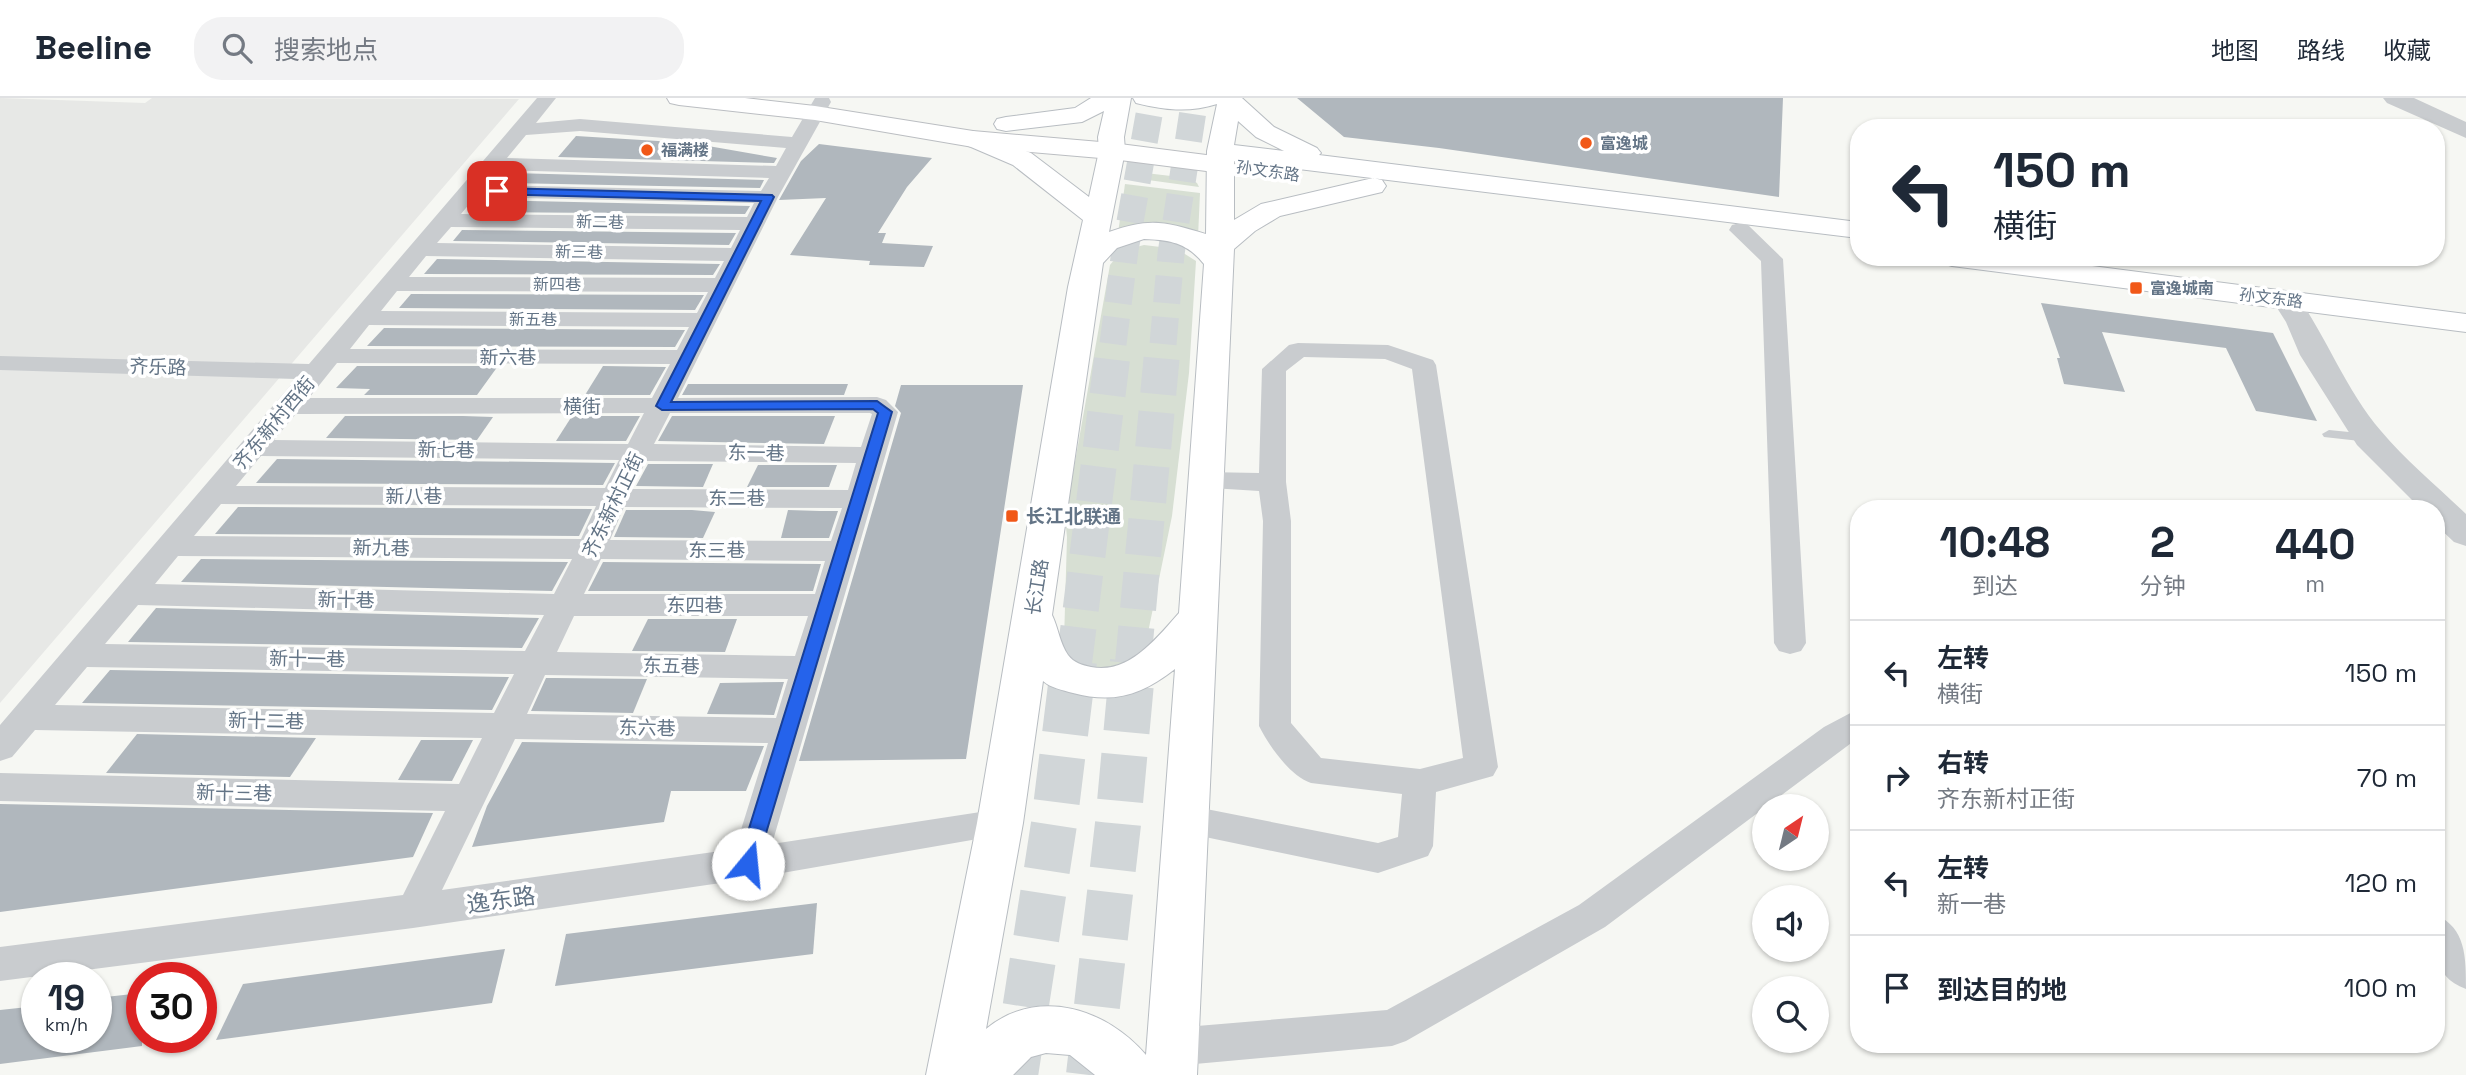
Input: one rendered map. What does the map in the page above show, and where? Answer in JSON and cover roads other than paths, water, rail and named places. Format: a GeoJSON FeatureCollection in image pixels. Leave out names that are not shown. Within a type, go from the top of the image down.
{"type":"FeatureCollection","features":[{"type":"Feature","properties":{"kind":"main road","name":"孙文东路"},"geometry":{"type":"LineString","coordinates":[[679,98],[1006,124],[1112,144],[1221,158],[1373,186],[1850,244]]}},
{"type":"Feature","properties":{"kind":"main road","name":"孙文东路"},"geometry":{"type":"LineString","coordinates":[[784,98],[818,108],[973,139],[1112,144]]}},
{"type":"Feature","properties":{"kind":"main road"},"geometry":{"type":"LineString","coordinates":[[1006,124],[1082,115],[1108,98]]}},
{"type":"Feature","properties":{"kind":"main road","name":"长江路"},"geometry":{"type":"LineString","coordinates":[[951,1075],[1000,823],[1089,260],[1119,98]]}},
{"type":"Feature","properties":{"kind":"main road"},"geometry":{"type":"LineString","coordinates":[[1144,98],[1160,102],[1224,99],[1265,132],[1336,165]]}},
{"type":"Feature","properties":{"kind":"main road"},"geometry":{"type":"LineString","coordinates":[[1172,1061],[1219,256],[1224,99]]}},
{"type":"Feature","properties":{"kind":"main road"},"geometry":{"type":"LineString","coordinates":[[973,139],[1022,159],[1098,218]]}},
{"type":"Feature","properties":{"kind":"main road","name":"孙文东路"},"geometry":{"type":"LineString","coordinates":[[1221,158],[1336,165],[1850,229]]}},
{"type":"Feature","properties":{"kind":"main road"},"geometry":{"type":"LineString","coordinates":[[1219,256],[1245,225],[1271,210],[1373,186]]}},
{"type":"Feature","properties":{"kind":"main road"},"geometry":{"type":"LineString","coordinates":[[1089,260],[1107,242],[1141,230],[1164,230],[1200,242],[1219,256]]}},
{"type":"Feature","properties":{"kind":"main road","name":"孙文东路"},"geometry":{"type":"LineString","coordinates":[[2022,266],[2466,323]]}},
{"type":"Feature","properties":{"kind":"main road","name":"孙文东路"},"geometry":{"type":"LineString","coordinates":[[2154,266],[2466,305]]}},
{"type":"Feature","properties":{"kind":"main road"},"geometry":{"type":"LineString","coordinates":[[1032,614],[1049,658],[1059,672],[1092,684],[1116,685],[1153,666],[1196,619]]}},
{"type":"Feature","properties":{"kind":"main road"},"geometry":{"type":"LineString","coordinates":[[979,1075],[1012,1041],[1052,1027],[1077,1032],[1115,1056],[1129,1075]]}},
{"type":"Feature","properties":{"kind":"street"},"geometry":{"type":"LineString","coordinates":[[2395,98],[2440,119]]}},
{"type":"Feature","properties":{"kind":"street","name":"齐东新村正街"},"geometry":{"type":"LineString","coordinates":[[413,912],[591,550],[614,497],[781,172],[818,108]]}},
{"type":"Feature","properties":{"kind":"street"},"geometry":{"type":"LineString","coordinates":[[534,114],[580,125],[797,143]]}},
{"type":"Feature","properties":{"kind":"street","name":"齐东新村西街"},"geometry":{"type":"LineString","coordinates":[[0,748],[534,114]]}},
{"type":"Feature","properties":{"kind":"street"},"geometry":{"type":"LineString","coordinates":[[2445,121],[2466,131]]}},
{"type":"Feature","properties":{"kind":"street"},"geometry":{"type":"LineString","coordinates":[[492,164],[781,172]]}},
{"type":"Feature","properties":{"kind":"street"},"geometry":{"type":"LineString","coordinates":[[470,191],[768,197]]}},
{"type":"Feature","properties":{"kind":"street","name":"新二巷"},"geometry":{"type":"LineString","coordinates":[[445,220],[754,224]]}},
{"type":"Feature","properties":{"kind":"street"},"geometry":{"type":"LineString","coordinates":[[1740,230],[1772,259],[1790,643]]}},
{"type":"Feature","properties":{"kind":"street","name":"新三巷"},"geometry":{"type":"LineString","coordinates":[[420,249],[739,255]]}},
{"type":"Feature","properties":{"kind":"street","name":"新四巷"},"geometry":{"type":"LineString","coordinates":[[391,284],[723,285]]}},
{"type":"Feature","properties":{"kind":"street"},"geometry":{"type":"LineString","coordinates":[[2286,300],[2301,322],[2315,355],[2369,439],[2431,500]]}},
{"type":"Feature","properties":{"kind":"street","name":"新五巷"},"geometry":{"type":"LineString","coordinates":[[362,318],[705,320]]}},
{"type":"Feature","properties":{"kind":"street"},"geometry":{"type":"LineString","coordinates":[[1298,350],[1388,352],[1424,365],[1481,767],[1420,783],[1311,770],[1275,726],[1277,521],[1272,482],[1274,369],[1298,350]]}},
{"type":"Feature","properties":{"kind":"street","name":"新六巷"},"geometry":{"type":"LineString","coordinates":[[323,364],[687,357]]}},
{"type":"Feature","properties":{"kind":"street","name":"齐乐路"},"geometry":{"type":"LineString","coordinates":[[0,363],[323,364]]}},
{"type":"Feature","properties":{"kind":"street","name":"横街"},"geometry":{"type":"LineString","coordinates":[[288,406],[877,405],[885,412],[872,455]]}},
{"type":"Feature","properties":{"kind":"street","name":"新七巷"},"geometry":{"type":"LineString","coordinates":[[253,448],[639,452]]}},
{"type":"Feature","properties":{"kind":"street","name":"东一巷"},"geometry":{"type":"LineString","coordinates":[[639,452],[872,455]]}},
{"type":"Feature","properties":{"kind":"street"},"geometry":{"type":"LineString","coordinates":[[748,864],[872,455]]}},
{"type":"Feature","properties":{"kind":"street"},"geometry":{"type":"LineString","coordinates":[[1205,481],[1272,482]]}},
{"type":"Feature","properties":{"kind":"street","name":"新八巷"},"geometry":{"type":"LineString","coordinates":[[213,495],[614,497]]}},
{"type":"Feature","properties":{"kind":"street","name":"东二巷"},"geometry":{"type":"LineString","coordinates":[[614,497],[859,499]]}},
{"type":"Feature","properties":{"kind":"street"},"geometry":{"type":"LineString","coordinates":[[2445,513],[2466,534]]}},
{"type":"Feature","properties":{"kind":"street","name":"新九巷"},"geometry":{"type":"LineString","coordinates":[[171,545],[591,550]]}},
{"type":"Feature","properties":{"kind":"street","name":"东三巷"},"geometry":{"type":"LineString","coordinates":[[591,550],[843,551]]}},
{"type":"Feature","properties":{"kind":"street","name":"新十巷"},"geometry":{"type":"LineString","coordinates":[[130,594],[563,605]]}},
{"type":"Feature","properties":{"kind":"street","name":"东四巷"},"geometry":{"type":"LineString","coordinates":[[563,605],[827,606]]}},
{"type":"Feature","properties":{"kind":"street","name":"新十一巷"},"geometry":{"type":"LineString","coordinates":[[79,655],[534,663]]}},
{"type":"Feature","properties":{"kind":"street","name":"东五巷"},"geometry":{"type":"LineString","coordinates":[[534,663],[808,668]]}},
{"type":"Feature","properties":{"kind":"street","name":"新十二巷"},"geometry":{"type":"LineString","coordinates":[[27,717],[505,726]]}},
{"type":"Feature","properties":{"kind":"street","name":"东六巷"},"geometry":{"type":"LineString","coordinates":[[505,726],[789,731]]}},
{"type":"Feature","properties":{"kind":"street"},"geometry":{"type":"LineString","coordinates":[[1172,1061],[1392,1028],[1592,916],[1850,727]]}},
{"type":"Feature","properties":{"kind":"street"},"geometry":{"type":"LineString","coordinates":[[1186,819],[1378,858],[1415,846],[1420,783]]}},
{"type":"Feature","properties":{"kind":"street","name":"新十三巷"},"geometry":{"type":"LineString","coordinates":[[0,787],[469,798]]}},
{"type":"Feature","properties":{"kind":"street","name":"逸东路"},"geometry":{"type":"LineString","coordinates":[[0,964],[413,912],[748,864],[1000,823]]}},
{"type":"Feature","properties":{"kind":"street"},"geometry":{"type":"LineString","coordinates":[[2445,943],[2466,972]]}},
{"type":"Feature","properties":{"kind":"lane"},"geometry":{"type":"LineString","coordinates":[[2329,434],[2369,439]]}},
{"type":"Feature","properties":{"kind":"tunnel"},"geometry":{"type":"LineString","coordinates":[[1113,344],[1125,250],[1152,98]]}},
{"type":"Feature","properties":{"kind":"tunnel"},"geometry":{"type":"LineString","coordinates":[[1163,344],[1171,254],[1195,98]]}},
{"type":"Feature","properties":{"kind":"tunnel"},"geometry":{"type":"LineString","coordinates":[[1074,663],[1114,343]]}},
{"type":"Feature","properties":{"kind":"tunnel"},"geometry":{"type":"LineString","coordinates":[[1133,663],[1163,343]]}},
{"type":"Feature","properties":{"kind":"tunnel"},"geometry":{"type":"LineString","coordinates":[[1015,1075],[1054,824],[1074,661]]}},
{"type":"Feature","properties":{"kind":"tunnel"},"geometry":{"type":"LineString","coordinates":[[1089,1075],[1118,824],[1133,661]]}},
{"type":"Feature","properties":{"kind":"place","name":"富逸城"},"geometry":{"type":"Point","coordinates":[1586,143]}},
{"type":"Feature","properties":{"kind":"place","name":"福满楼"},"geometry":{"type":"Point","coordinates":[647,150]}},
{"type":"Feature","properties":{"kind":"place","name":"富逸城南"},"geometry":{"type":"Point","coordinates":[2136,288]}},
{"type":"Feature","properties":{"kind":"place","name":"长江北联通"},"geometry":{"type":"Point","coordinates":[1012,516]}}]}
